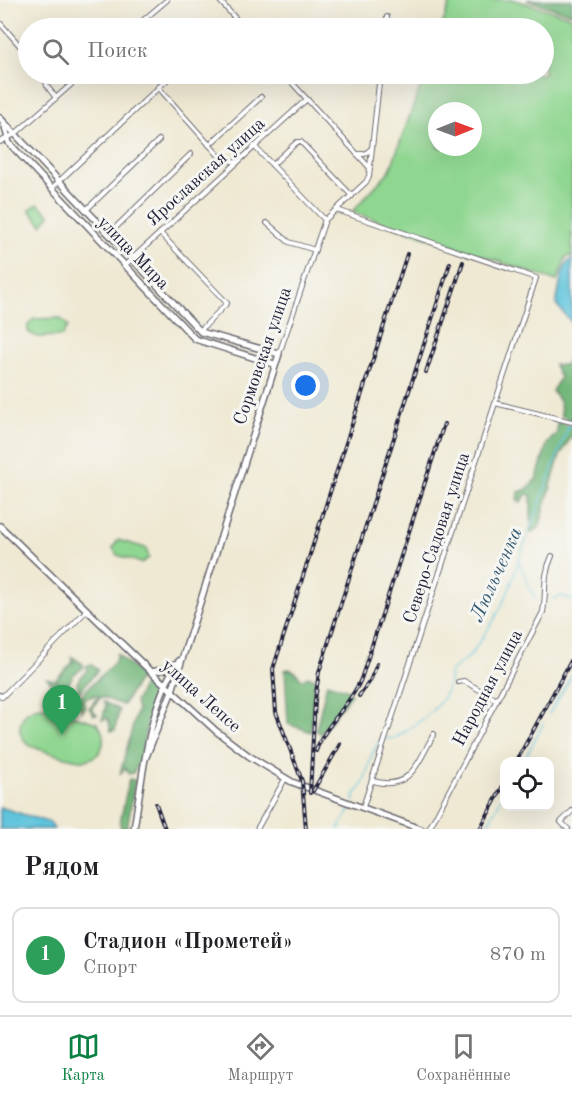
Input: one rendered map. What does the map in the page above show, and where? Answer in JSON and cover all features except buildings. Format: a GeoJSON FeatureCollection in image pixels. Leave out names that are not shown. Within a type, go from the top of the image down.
{"type":"FeatureCollection","features":[{"type":"Feature","properties":{"kind":"street"},"geometry":{"type":"LineString","coordinates":[[146,18],[167,0]]}},
{"type":"Feature","properties":{"kind":"street"},"geometry":{"type":"LineString","coordinates":[[219,0],[234,18]]}},
{"type":"Feature","properties":{"kind":"street"},"geometry":{"type":"LineString","coordinates":[[0,24],[18,44]]}},
{"type":"Feature","properties":{"kind":"street"},"geometry":{"type":"LineString","coordinates":[[47,84],[56,98]]}},
{"type":"Feature","properties":{"kind":"street"},"geometry":{"type":"LineString","coordinates":[[0,142],[15,134],[72,84]]}},
{"type":"Feature","properties":{"kind":"street"},"geometry":{"type":"LineString","coordinates":[[52,188],[161,84]]}},
{"type":"Feature","properties":{"kind":"street"},"geometry":{"type":"LineString","coordinates":[[293,84],[369,167]]}},
{"type":"Feature","properties":{"kind":"street"},"geometry":{"type":"LineString","coordinates":[[254,146],[325,220],[366,182],[380,84]]}},
{"type":"Feature","properties":{"kind":"street"},"geometry":{"type":"LineString","coordinates":[[158,87],[221,158],[237,162]]}},
{"type":"Feature","properties":{"kind":"street"},"geometry":{"type":"LineString","coordinates":[[209,145],[261,97]]}},
{"type":"Feature","properties":{"kind":"street","name":"Ярославская улица"},"geometry":{"type":"LineString","coordinates":[[124,266],[307,99]]}},
{"type":"Feature","properties":{"kind":"street","name":"улица Мира"},"geometry":{"type":"LineString","coordinates":[[2,120],[200,331]]}},
{"type":"Feature","properties":{"kind":"street","name":"улица Мира"},"geometry":{"type":"LineString","coordinates":[[2,120],[6,137],[124,266],[195,339],[274,364]]}},
{"type":"Feature","properties":{"kind":"street"},"geometry":{"type":"LineString","coordinates":[[87,209],[159,140]]}},
{"type":"Feature","properties":{"kind":"street"},"geometry":{"type":"LineString","coordinates":[[272,165],[301,142],[352,196]]}},
{"type":"Feature","properties":{"kind":"street"},"geometry":{"type":"LineString","coordinates":[[357,154],[372,149]]}},
{"type":"Feature","properties":{"kind":"street"},"geometry":{"type":"LineString","coordinates":[[110,233],[191,154]]}},
{"type":"Feature","properties":{"kind":"street","name":"Северо-Садовая улица"},"geometry":{"type":"LineString","coordinates":[[337,210],[536,278],[373,781],[361,806]]}},
{"type":"Feature","properties":{"kind":"street","name":"Сормовская улица"},"geometry":{"type":"LineString","coordinates":[[146,758],[172,691],[274,364],[325,220]]}},
{"type":"Feature","properties":{"kind":"street"},"geometry":{"type":"LineString","coordinates":[[267,223],[288,242],[315,250]]}},
{"type":"Feature","properties":{"kind":"street"},"geometry":{"type":"LineString","coordinates":[[160,233],[227,303],[200,331],[279,354]]}},
{"type":"Feature","properties":{"kind":"street"},"geometry":{"type":"LineString","coordinates":[[495,403],[572,422]]}},
{"type":"Feature","properties":{"kind":"street","name":"улица Лепсе"},"geometry":{"type":"LineString","coordinates":[[0,526],[151,672],[227,741],[285,779],[421,829]]}},
{"type":"Feature","properties":{"kind":"street","name":"Народная улица"},"geometry":{"type":"LineString","coordinates":[[429,829],[543,612],[546,594],[544,574],[552,556]]}},
{"type":"Feature","properties":{"kind":"street"},"geometry":{"type":"LineString","coordinates":[[0,695],[2,697],[87,610]]}},
{"type":"Feature","properties":{"kind":"street"},"geometry":{"type":"LineString","coordinates":[[151,672],[166,669],[181,659]]}},
{"type":"Feature","properties":{"kind":"street","name":"Сормовская улица"},"geometry":{"type":"LineString","coordinates":[[134,829],[146,758],[166,686],[181,659]]}},
{"type":"Feature","properties":{"kind":"street"},"geometry":{"type":"LineString","coordinates":[[458,682],[464,681],[497,700]]}},
{"type":"Feature","properties":{"kind":"street"},"geometry":{"type":"LineString","coordinates":[[373,781],[388,785],[406,778],[434,734]]}},
{"type":"Feature","properties":{"kind":"street"},"geometry":{"type":"LineString","coordinates":[[257,829],[285,779]]}},
{"type":"Feature","properties":{"kind":"street"},"geometry":{"type":"LineString","coordinates":[[568,829],[561,822],[572,811]]}},
{"type":"Feature","properties":{"kind":"green space"},"geometry":{"type":"Polygon","coordinates":[[[451,0],[515,0],[572,17],[572,256],[566,257],[557,281],[352,212],[390,170],[421,84],[554,84],[554,18],[445,18],[451,0]]]}},
{"type":"Feature","properties":{"kind":"green space"},"geometry":{"type":"Polygon","coordinates":[[[527,0],[572,0],[572,14],[527,0]]]}},
{"type":"Feature","properties":{"kind":"green space"},"geometry":{"type":"Polygon","coordinates":[[[38,204],[50,215],[42,225],[29,210],[38,204]]]}},
{"type":"Feature","properties":{"kind":"green space"},"geometry":{"type":"Polygon","coordinates":[[[60,318],[68,326],[62,336],[37,337],[28,332],[28,325],[34,319],[60,318]]]}},
{"type":"Feature","properties":{"kind":"green space"},"geometry":{"type":"Polygon","coordinates":[[[572,345],[572,420],[561,416],[560,402],[552,391],[560,378],[554,365],[566,365],[572,345]]]}},
{"type":"Feature","properties":{"kind":"green space"},"geometry":{"type":"Polygon","coordinates":[[[557,422],[572,426],[572,435],[559,458],[539,528],[531,533],[531,495],[527,494],[520,503],[517,499],[519,492],[527,489],[537,478],[547,444],[557,433],[557,422]]]}},
{"type":"Feature","properties":{"kind":"green space"},"geometry":{"type":"Polygon","coordinates":[[[118,540],[146,548],[149,558],[141,563],[117,555],[113,548],[118,540]]]}},
{"type":"Feature","properties":{"kind":"green space"},"geometry":{"type":"Polygon","coordinates":[[[116,653],[141,676],[123,705],[101,697],[93,706],[93,711],[97,715],[94,715],[89,708],[98,697],[97,695],[83,699],[85,708],[82,711],[74,702],[80,701],[79,697],[114,663],[116,653]]]}},
{"type":"Feature","properties":{"kind":"green space"},"geometry":{"type":"Polygon","coordinates":[[[72,657],[83,664],[83,668],[73,675],[69,683],[61,685],[57,681],[53,685],[47,678],[55,680],[73,662],[72,657]]]}},
{"type":"Feature","properties":{"kind":"green space"},"geometry":{"type":"Polygon","coordinates":[[[91,664],[98,670],[79,692],[77,682],[87,670],[86,666],[91,664]]]}},
{"type":"Feature","properties":{"kind":"green space"},"geometry":{"type":"Polygon","coordinates":[[[285,670],[294,671],[303,680],[308,676],[315,679],[311,732],[288,724],[285,670]]]}},
{"type":"Feature","properties":{"kind":"green space"},"geometry":{"type":"Polygon","coordinates":[[[145,682],[154,688],[140,762],[133,773],[128,774],[125,768],[120,774],[137,710],[135,702],[145,682]]]}},
{"type":"Feature","properties":{"kind":"green space"},"geometry":{"type":"Polygon","coordinates":[[[327,683],[349,690],[351,694],[321,734],[316,730],[327,683]]]}},
{"type":"Feature","properties":{"kind":"green space"},"geometry":{"type":"Polygon","coordinates":[[[104,702],[119,710],[115,730],[111,731],[108,718],[102,720],[106,706],[104,702]]]}},
{"type":"Feature","properties":{"kind":"green space"},"geometry":{"type":"Polygon","coordinates":[[[45,707],[97,723],[103,734],[101,750],[86,760],[59,755],[27,744],[20,732],[21,721],[30,710],[45,707]]]}},
{"type":"Feature","properties":{"kind":"green space"},"geometry":{"type":"Polygon","coordinates":[[[129,779],[135,780],[127,829],[121,829],[120,823],[129,779]]]}},
{"type":"Feature","properties":{"kind":"water"},"geometry":{"type":"Polygon","coordinates":[[[572,259],[572,329],[571,322],[556,304],[565,267],[572,259]]]}},
{"type":"Feature","properties":{"kind":"water"},"geometry":{"type":"Polygon","coordinates":[[[0,807],[51,823],[54,829],[0,829],[0,807]]]}},
{"type":"Feature","properties":{"kind":"waterway","name":"Люльченка"},"geometry":{"type":"LineString","coordinates":[[354,801],[355,794],[363,783],[372,754],[380,741],[384,738],[397,737],[432,711],[447,690],[450,672],[472,653],[494,620],[510,587],[569,425]]}},
{"type":"Feature","properties":{"kind":"waterway"},"geometry":{"type":"LineString","coordinates":[[519,562],[535,599]]}},
{"type":"Feature","properties":{"kind":"waterway"},"geometry":{"type":"LineString","coordinates":[[553,599],[562,596],[572,600]]}},
{"type":"Feature","properties":{"kind":"waterway"},"geometry":{"type":"LineString","coordinates":[[549,714],[572,675]]}},
{"type":"Feature","properties":{"kind":"waterway"},"geometry":{"type":"LineString","coordinates":[[526,757],[543,724]]}},
{"type":"Feature","properties":{"kind":"waterway"},"geometry":{"type":"LineString","coordinates":[[485,829],[500,801]]}},
{"type":"Feature","properties":{"kind":"waterway"},"geometry":{"type":"LineString","coordinates":[[338,829],[353,806]]}},
{"type":"Feature","properties":{"kind":"railway"},"geometry":{"type":"LineString","coordinates":[[306,829],[302,781],[276,712],[273,669],[407,254]]}},
{"type":"Feature","properties":{"kind":"railway"},"geometry":{"type":"LineString","coordinates":[[426,372],[463,262]]}},
{"type":"Feature","properties":{"kind":"railway"},"geometry":{"type":"LineString","coordinates":[[310,793],[315,700],[319,672],[450,263]]}},
{"type":"Feature","properties":{"kind":"railway"},"geometry":{"type":"LineString","coordinates":[[316,751],[325,732],[351,698],[361,679],[444,424]]}},
{"type":"Feature","properties":{"kind":"railway"},"geometry":{"type":"LineString","coordinates":[[519,757],[572,659]]}},
{"type":"Feature","properties":{"kind":"railway"},"geometry":{"type":"LineString","coordinates":[[359,696],[370,681],[377,664]]}},
{"type":"Feature","properties":{"kind":"railway"},"geometry":{"type":"LineString","coordinates":[[313,791],[340,744]]}},
{"type":"Feature","properties":{"kind":"railway"},"geometry":{"type":"LineString","coordinates":[[480,829],[500,792]]}},
{"type":"Feature","properties":{"kind":"railway"},"geometry":{"type":"LineString","coordinates":[[156,804],[165,829]]}},
{"type":"Feature","properties":{"kind":"place","name":"Стадион «Прометей»"},"geometry":{"type":"Point","coordinates":[62,735]}}]}
